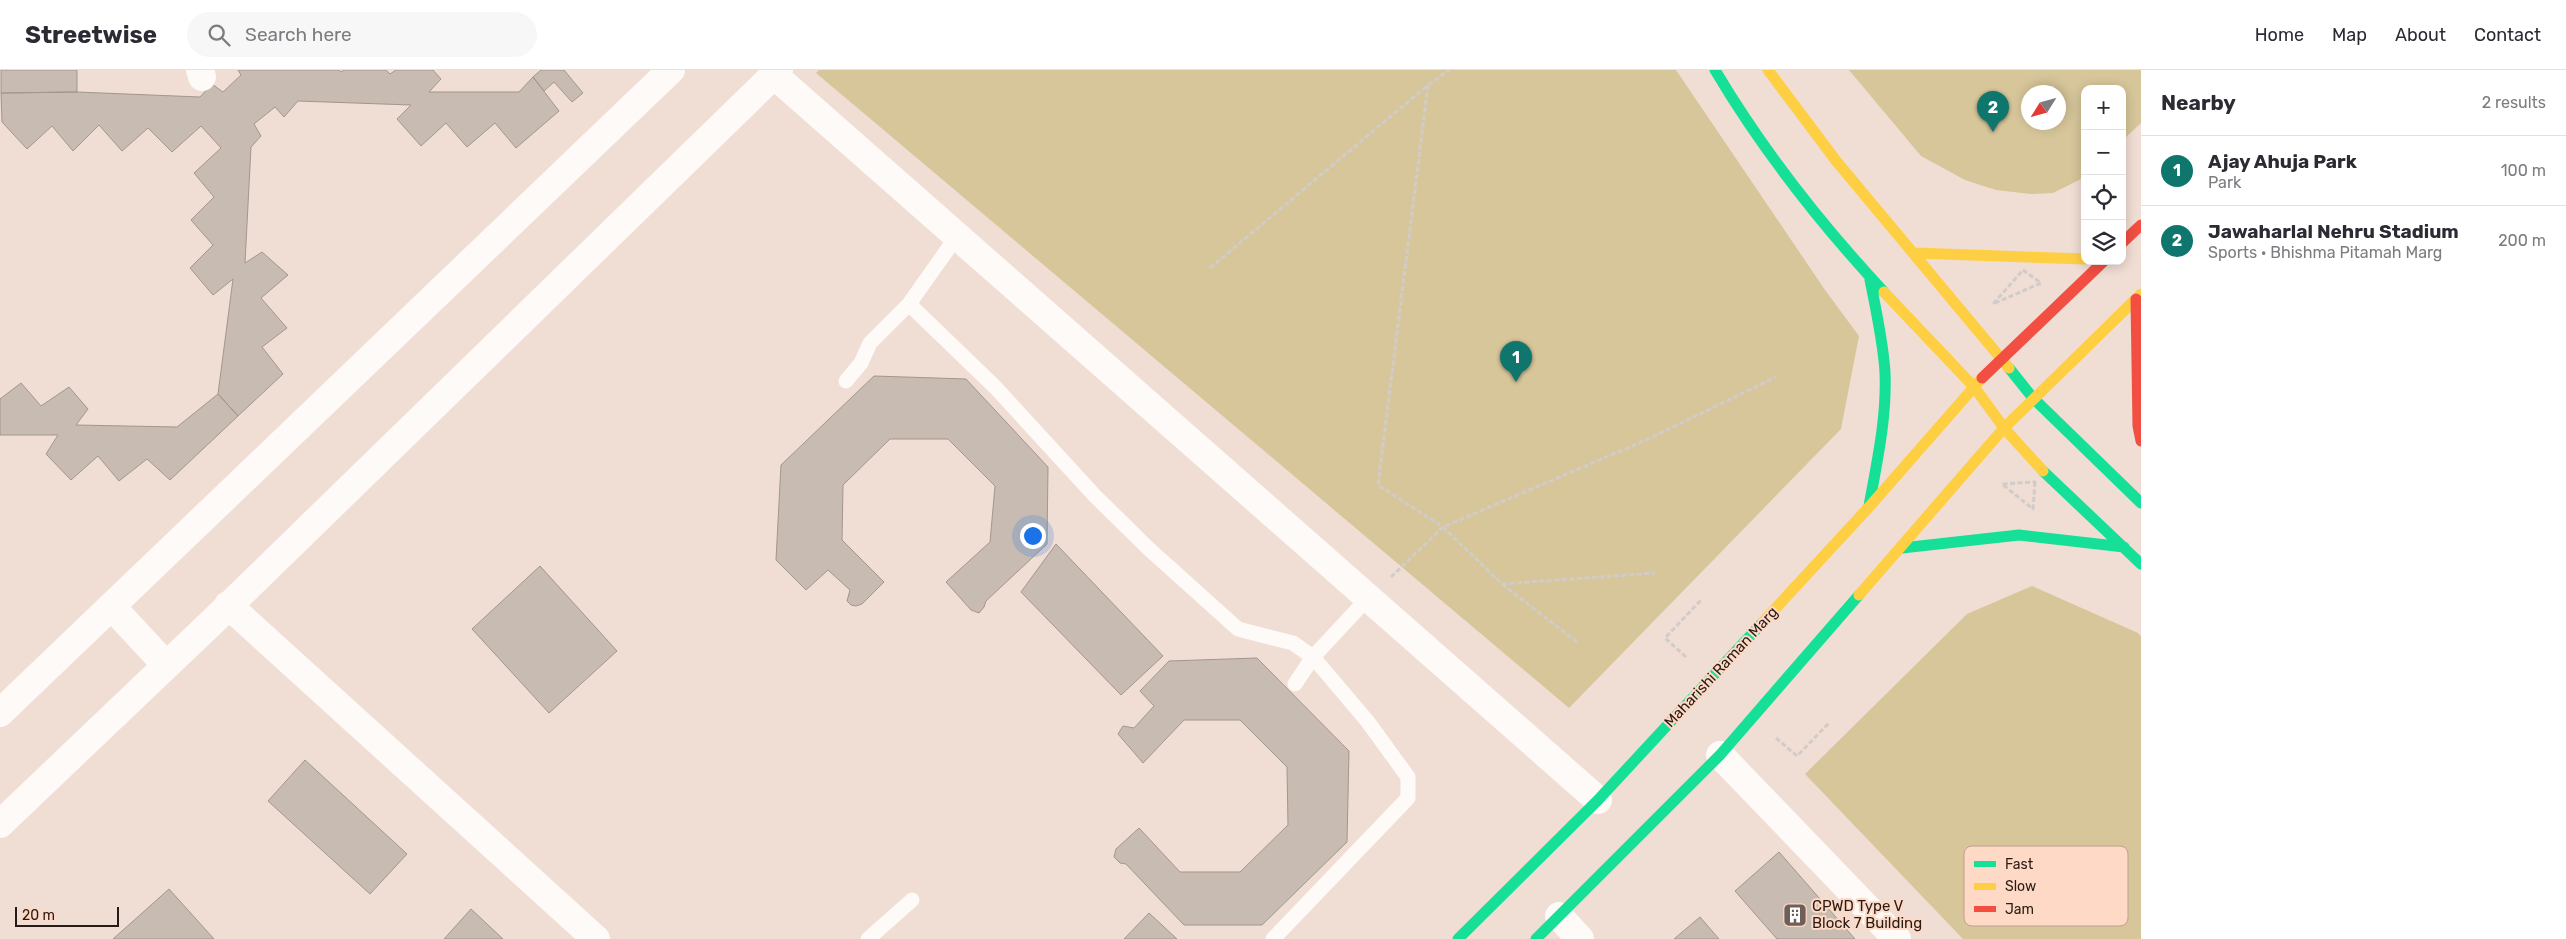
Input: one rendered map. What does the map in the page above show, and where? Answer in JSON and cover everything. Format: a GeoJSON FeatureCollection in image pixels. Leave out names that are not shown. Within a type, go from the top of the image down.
{"type":"FeatureCollection","features":[{"type":"Feature","properties":{"kind":"street"},"geometry":{"type":"LineString","coordinates":[[0,713],[671,70]]}},
{"type":"Feature","properties":{"kind":"street"},"geometry":{"type":"LineString","coordinates":[[1715,70],[1736,107],[1796,193],[1870,280],[1973,386],[2004,428],[2141,564]]}},
{"type":"Feature","properties":{"kind":"street"},"geometry":{"type":"LineString","coordinates":[[1768,70],[1837,162],[1915,253],[2033,398],[2141,503]]}},
{"type":"Feature","properties":{"kind":"street"},"geometry":{"type":"LineString","coordinates":[[0,824],[776,72],[957,236],[1598,800]]}},
{"type":"Feature","properties":{"kind":"street"},"geometry":{"type":"LineString","coordinates":[[2126,239],[2141,225]]}},
{"type":"Feature","properties":{"kind":"street"},"geometry":{"type":"LineString","coordinates":[[1915,253],[2081,259]]}},
{"type":"Feature","properties":{"kind":"street","name":"Maharishi Raman Marg"},"geometry":{"type":"LineString","coordinates":[[1458,939],[1598,800],[1869,507],[1973,386],[2100,265]]}},
{"type":"Feature","properties":{"kind":"street"},"geometry":{"type":"LineString","coordinates":[[1869,507],[1883,426],[1885,382],[1880,332],[1870,280]]}},
{"type":"Feature","properties":{"kind":"street"},"geometry":{"type":"LineString","coordinates":[[1536,939],[1720,755],[1902,548],[2004,428],[2138,297]]}},
{"type":"Feature","properties":{"kind":"street"},"geometry":{"type":"LineString","coordinates":[[2138,297],[2138,426],[2141,440]]}},
{"type":"Feature","properties":{"kind":"street"},"geometry":{"type":"LineString","coordinates":[[1902,548],[2019,535],[2124,547]]}},
{"type":"Feature","properties":{"kind":"street"},"geometry":{"type":"LineString","coordinates":[[228,605],[596,939]]}},
{"type":"Feature","properties":{"kind":"street"},"geometry":{"type":"LineString","coordinates":[[112,607],[166,665]]}},
{"type":"Feature","properties":{"kind":"street"},"geometry":{"type":"LineString","coordinates":[[1720,755],[1897,939]]}},
{"type":"Feature","properties":{"kind":"street"},"geometry":{"type":"LineString","coordinates":[[1559,916],[1580,939]]}},
{"type":"Feature","properties":{"kind":"lane"},"geometry":{"type":"LineString","coordinates":[[846,382],[861,363],[870,343],[909,304],[957,236]]}},
{"type":"Feature","properties":{"kind":"lane"},"geometry":{"type":"LineString","coordinates":[[909,304],[996,388],[1122,522],[1238,629],[1293,643],[1313,657],[1368,722],[1408,777],[1408,798],[1273,939]]}},
{"type":"Feature","properties":{"kind":"lane"},"geometry":{"type":"LineString","coordinates":[[1295,684],[1313,657],[1368,598]]}},
{"type":"Feature","properties":{"kind":"lane"},"geometry":{"type":"LineString","coordinates":[[868,939],[912,900]]}},
{"type":"Feature","properties":{"kind":"path"},"geometry":{"type":"LineString","coordinates":[[1210,268],[1428,85],[1449,70]]}},
{"type":"Feature","properties":{"kind":"path"},"geometry":{"type":"LineString","coordinates":[[1428,85],[1378,485],[1443,527],[1502,584],[1577,642]]}},
{"type":"Feature","properties":{"kind":"path"},"geometry":{"type":"LineString","coordinates":[[1368,598],[1443,527],[1646,440],[1776,377]]}},
{"type":"Feature","properties":{"kind":"path"},"geometry":{"type":"LineString","coordinates":[[1502,584],[1655,573]]}},
{"type":"Feature","properties":{"kind":"shaded area"},"geometry":{"type":"Polygon","coordinates":[[[819,70],[1676,70],[1825,290],[1859,336],[1841,429],[1569,708],[816,73],[819,70]]]}},
{"type":"Feature","properties":{"kind":"shaded area"},"geometry":{"type":"Polygon","coordinates":[[[1849,70],[2141,70],[2141,123],[2126,137],[2126,85],[2081,85],[2081,179],[2053,193],[2031,194],[1996,190],[1965,180],[1921,156],[1849,70]]]}},
{"type":"Feature","properties":{"kind":"shaded area"},"geometry":{"type":"Polygon","coordinates":[[[2032,586],[2141,636],[2141,939],[1963,939],[1805,774],[1967,614],[2032,586]]]}},
{"type":"Feature","properties":{"kind":"building"},"geometry":{"type":"Polygon","coordinates":[[[1,70],[77,70],[77,92],[1,93],[1,70]]]}},
{"type":"Feature","properties":{"kind":"building"},"geometry":{"type":"Polygon","coordinates":[[[238,70],[339,70],[341,72],[344,70],[386,70],[390,74],[396,70],[433,70],[441,79],[429,92],[519,92],[533,77],[559,111],[516,148],[495,123],[467,147],[446,123],[421,146],[397,119],[411,105],[298,101],[284,117],[275,107],[254,124],[261,136],[251,147],[245,263],[262,252],[288,275],[261,298],[287,328],[262,347],[283,374],[238,416],[218,394],[233,279],[213,295],[190,268],[213,245],[191,220],[214,197],[194,173],[221,148],[201,126],[172,152],[148,128],[122,151],[99,125],[73,151],[52,126],[27,149],[2,122],[1,93],[77,92],[200,97],[212,84],[223,92],[241,75],[238,70]]]}},
{"type":"Feature","properties":{"kind":"building"},"geometry":{"type":"Polygon","coordinates":[[[541,70],[564,70],[583,93],[572,102],[554,82],[544,91],[533,77],[541,70]]]}},
{"type":"Feature","properties":{"kind":"building"},"geometry":{"type":"Polygon","coordinates":[[[874,376],[966,379],[1048,467],[1047,544],[986,601],[979,613],[971,610],[946,582],[990,542],[995,486],[948,439],[890,439],[843,485],[842,540],[884,582],[862,604],[851,605],[847,601],[850,590],[828,570],[806,590],[776,560],[781,465],[874,376]]]}},
{"type":"Feature","properties":{"kind":"building"},"geometry":{"type":"Polygon","coordinates":[[[21,383],[41,406],[69,387],[88,409],[76,425],[177,427],[218,394],[238,416],[170,480],[147,459],[119,481],[98,456],[71,480],[46,454],[58,435],[0,435],[0,399],[21,383]]]}},
{"type":"Feature","properties":{"kind":"building"},"geometry":{"type":"Polygon","coordinates":[[[1056,544],[1163,656],[1121,695],[1021,592],[1056,544]]]}},
{"type":"Feature","properties":{"kind":"building"},"geometry":{"type":"Polygon","coordinates":[[[540,566],[617,651],[549,713],[472,629],[540,566]]]}},
{"type":"Feature","properties":{"kind":"building"},"geometry":{"type":"Polygon","coordinates":[[[1257,658],[1349,751],[1347,842],[1262,925],[1184,925],[1126,864],[1120,863],[1114,857],[1116,849],[1139,828],[1180,872],[1240,872],[1288,825],[1287,767],[1240,720],[1184,720],[1143,763],[1118,734],[1123,726],[1134,728],[1154,706],[1140,691],[1169,661],[1257,658]]]}},
{"type":"Feature","properties":{"kind":"building"},"geometry":{"type":"Polygon","coordinates":[[[305,760],[407,854],[370,894],[268,801],[305,760]]]}},
{"type":"Feature","properties":{"kind":"building","name":"CPWD Type V Block 7 Building"},"geometry":{"type":"Polygon","coordinates":[[[1779,852],[1855,939],[1777,939],[1735,891],[1779,852]]]}},
{"type":"Feature","properties":{"kind":"building"},"geometry":{"type":"Polygon","coordinates":[[[169,889],[214,939],[113,939],[169,889]]]}},
{"type":"Feature","properties":{"kind":"building"},"geometry":{"type":"Polygon","coordinates":[[[471,909],[503,939],[444,939],[471,909]]]}},
{"type":"Feature","properties":{"kind":"building"},"geometry":{"type":"Polygon","coordinates":[[[1149,913],[1177,939],[1124,939],[1149,913]]]}},
{"type":"Feature","properties":{"kind":"building"},"geometry":{"type":"Polygon","coordinates":[[[1700,917],[1719,939],[1674,939],[1700,917]]]}},
{"type":"Feature","properties":{"kind":"traffic: fast"},"geometry":{"type":"LineString","coordinates":[[1715,70],[1733,100],[1794,186],[1837,240],[1884,292]]}},
{"type":"Feature","properties":{"kind":"traffic: fast"},"geometry":{"type":"LineString","coordinates":[[1869,506],[1881,439],[1885,389],[1883,349],[1870,280]]}},
{"type":"Feature","properties":{"kind":"traffic: fast"},"geometry":{"type":"LineString","coordinates":[[2009,368],[2033,398],[2141,503]]}},
{"type":"Feature","properties":{"kind":"traffic: fast"},"geometry":{"type":"LineString","coordinates":[[2043,471],[2141,564]]}},
{"type":"Feature","properties":{"kind":"traffic: fast"},"geometry":{"type":"LineString","coordinates":[[1902,548],[2019,535],[2124,547]]}},
{"type":"Feature","properties":{"kind":"traffic: fast"},"geometry":{"type":"LineString","coordinates":[[1536,939],[1720,755],[1859,595]]}},
{"type":"Feature","properties":{"kind":"traffic: fast"},"geometry":{"type":"LineString","coordinates":[[1458,939],[1598,800],[1763,622]]}},
{"type":"Feature","properties":{"kind":"traffic: slow"},"geometry":{"type":"LineString","coordinates":[[1768,70],[1837,162],[2009,368]]}},
{"type":"Feature","properties":{"kind":"traffic: slow"},"geometry":{"type":"LineString","coordinates":[[1915,253],[2081,259]]}},
{"type":"Feature","properties":{"kind":"traffic: slow"},"geometry":{"type":"LineString","coordinates":[[1884,292],[1975,388],[2004,428],[2043,471]]}},
{"type":"Feature","properties":{"kind":"traffic: slow"},"geometry":{"type":"LineString","coordinates":[[1859,595],[2004,428],[2141,294]]}},
{"type":"Feature","properties":{"kind":"traffic: slow"},"geometry":{"type":"LineString","coordinates":[[1763,622],[1869,507],[1982,378]]}},
{"type":"Feature","properties":{"kind":"traffic: jam"},"geometry":{"type":"LineString","coordinates":[[2126,239],[2141,225]]}},
{"type":"Feature","properties":{"kind":"traffic: jam"},"geometry":{"type":"LineString","coordinates":[[1982,378],[2100,265]]}},
{"type":"Feature","properties":{"kind":"traffic: jam"},"geometry":{"type":"LineString","coordinates":[[2136,299],[2138,426],[2141,441]]}},
{"type":"Feature","properties":{"kind":"place","name":"Jawaharlal Nehru Stadium"},"geometry":{"type":"Point","coordinates":[1993,132]}},
{"type":"Feature","properties":{"kind":"place","name":"Ajay Ahuja Park"},"geometry":{"type":"Point","coordinates":[1516,382]}},
{"type":"Feature","properties":{"kind":"place","name":"CPWD Type V Block 7 Building"},"geometry":{"type":"Point","coordinates":[1795,915]}}]}
